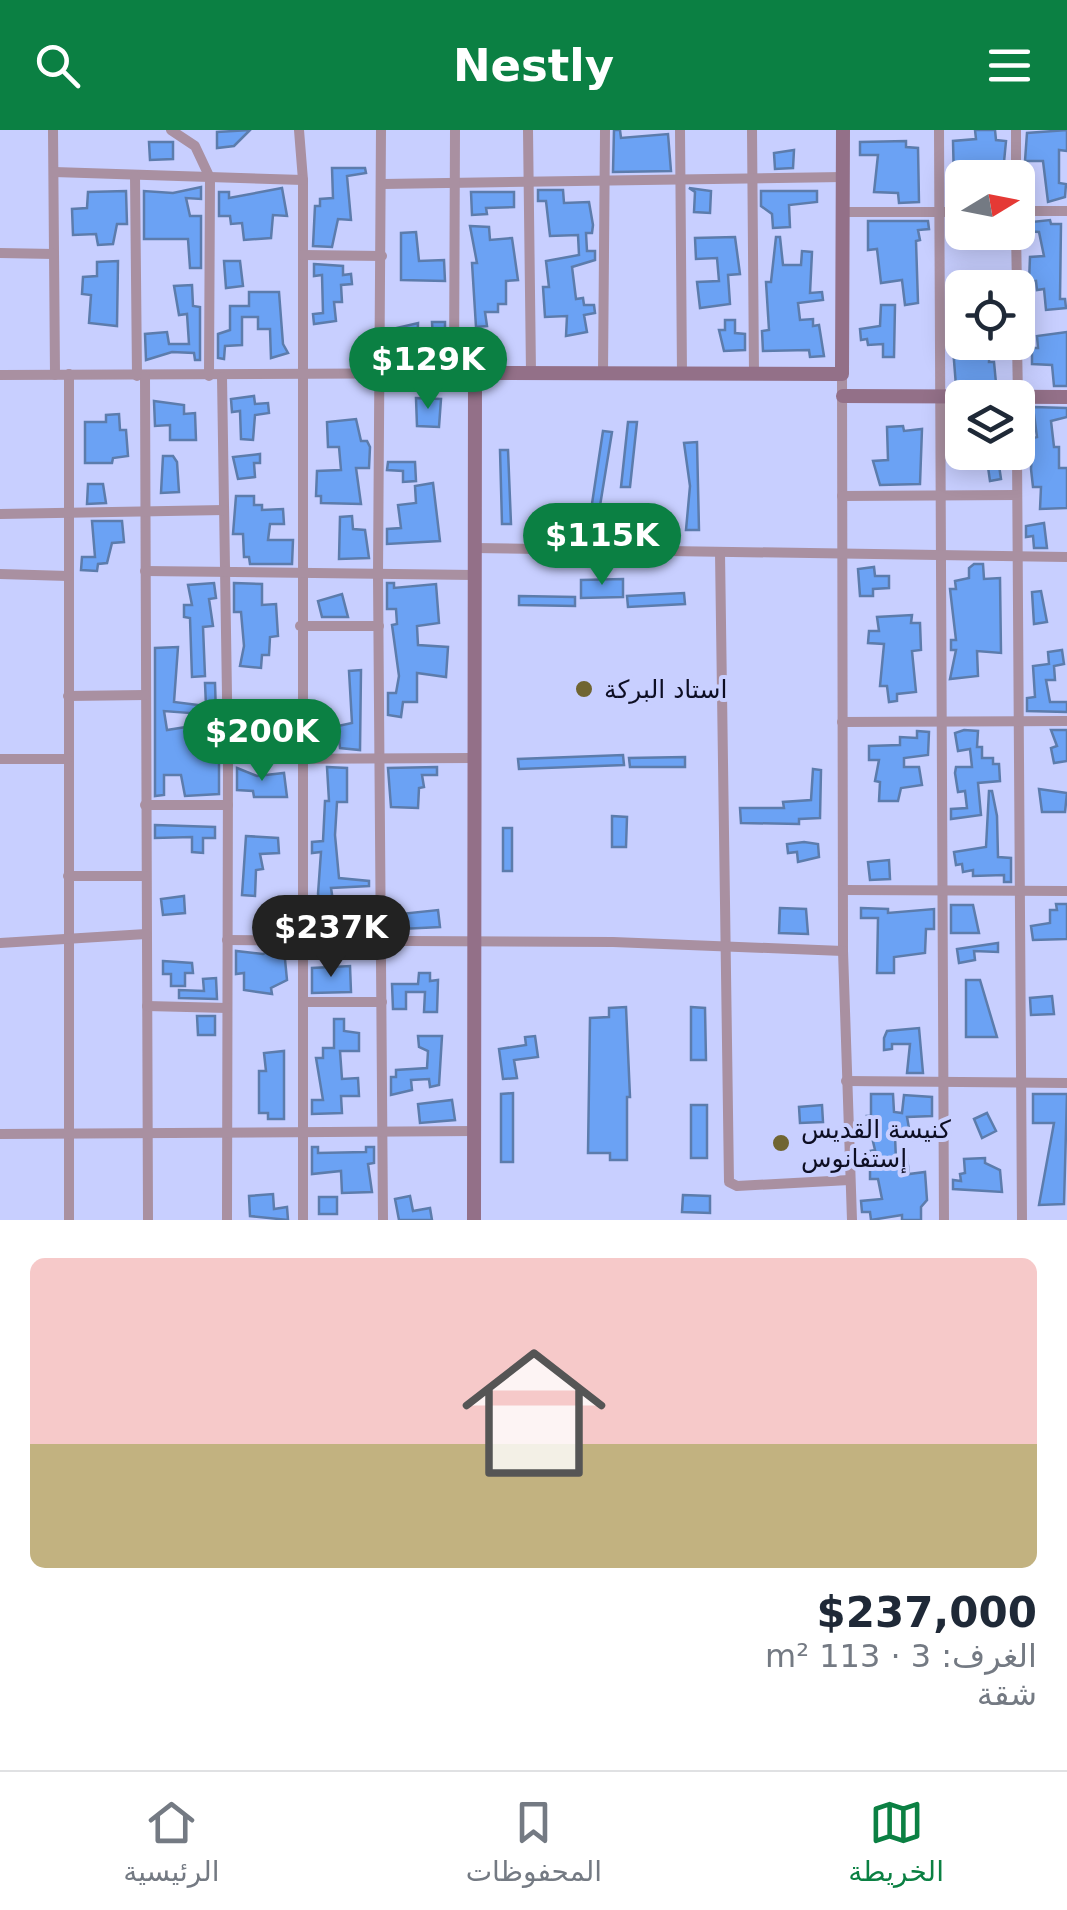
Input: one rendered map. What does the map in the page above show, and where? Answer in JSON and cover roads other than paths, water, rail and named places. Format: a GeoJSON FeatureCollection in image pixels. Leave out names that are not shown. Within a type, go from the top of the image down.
{"type":"FeatureCollection","features":[{"type":"Feature","properties":{"kind":"street"},"geometry":{"type":"LineString","coordinates":[[53,130],[55,374]]}},
{"type":"Feature","properties":{"kind":"street"},"geometry":{"type":"LineString","coordinates":[[172,130],[195,146],[210,178],[209,376]]}},
{"type":"Feature","properties":{"kind":"street"},"geometry":{"type":"LineString","coordinates":[[299,130],[303,180],[300,626],[304,1220]]}},
{"type":"Feature","properties":{"kind":"street"},"geometry":{"type":"LineString","coordinates":[[381,130],[378,626],[383,1220]]}},
{"type":"Feature","properties":{"kind":"street"},"geometry":{"type":"LineString","coordinates":[[454,374],[455,130]]}},
{"type":"Feature","properties":{"kind":"street"},"geometry":{"type":"LineString","coordinates":[[528,130],[531,373]]}},
{"type":"Feature","properties":{"kind":"street"},"geometry":{"type":"LineString","coordinates":[[603,373],[605,130]]}},
{"type":"Feature","properties":{"kind":"street"},"geometry":{"type":"LineString","coordinates":[[680,130],[682,374]]}},
{"type":"Feature","properties":{"kind":"street"},"geometry":{"type":"LineString","coordinates":[[752,130],[754,374]]}},
{"type":"Feature","properties":{"kind":"street"},"geometry":{"type":"LineString","coordinates":[[842,130],[844,951],[852,1220]]}},
{"type":"Feature","properties":{"kind":"street"},"geometry":{"type":"LineString","coordinates":[[939,130],[944,1220]]}},
{"type":"Feature","properties":{"kind":"street"},"geometry":{"type":"LineString","coordinates":[[1016,130],[1016,160]]}},
{"type":"Feature","properties":{"kind":"street"},"geometry":{"type":"LineString","coordinates":[[54,172],[303,180]]}},
{"type":"Feature","properties":{"kind":"street"},"geometry":{"type":"LineString","coordinates":[[134,176],[145,510],[148,1220]]}},
{"type":"Feature","properties":{"kind":"street"},"geometry":{"type":"LineString","coordinates":[[383,184],[843,176]]}},
{"type":"Feature","properties":{"kind":"street"},"geometry":{"type":"LineString","coordinates":[[1035,211],[1067,211]]}},
{"type":"Feature","properties":{"kind":"street"},"geometry":{"type":"LineString","coordinates":[[844,212],[945,212]]}},
{"type":"Feature","properties":{"kind":"street"},"geometry":{"type":"LineString","coordinates":[[0,253],[54,254]]}},
{"type":"Feature","properties":{"kind":"street"},"geometry":{"type":"LineString","coordinates":[[303,255],[382,256]]}},
{"type":"Feature","properties":{"kind":"street"},"geometry":{"type":"LineString","coordinates":[[69,374],[69,1220]]}},
{"type":"Feature","properties":{"kind":"street"},"geometry":{"type":"LineString","coordinates":[[474,1220],[475,374]]}},
{"type":"Feature","properties":{"kind":"street"},"geometry":{"type":"LineString","coordinates":[[0,375],[842,374]]}},
{"type":"Feature","properties":{"kind":"street"},"geometry":{"type":"LineString","coordinates":[[222,376],[228,759],[227,1220]]}},
{"type":"Feature","properties":{"kind":"street"},"geometry":{"type":"LineString","coordinates":[[842,396],[945,397]]}},
{"type":"Feature","properties":{"kind":"street"},"geometry":{"type":"LineString","coordinates":[[1035,398],[1067,397]]}},
{"type":"Feature","properties":{"kind":"street"},"geometry":{"type":"LineString","coordinates":[[1017,470],[1022,1220]]}},
{"type":"Feature","properties":{"kind":"street"},"geometry":{"type":"LineString","coordinates":[[842,496],[1017,494]]}},
{"type":"Feature","properties":{"kind":"street"},"geometry":{"type":"LineString","coordinates":[[0,514],[224,510]]}},
{"type":"Feature","properties":{"kind":"street"},"geometry":{"type":"LineString","coordinates":[[474,548],[1067,557]]}},
{"type":"Feature","properties":{"kind":"street"},"geometry":{"type":"LineString","coordinates":[[720,553],[730,1182],[737,1186],[849,1180]]}},
{"type":"Feature","properties":{"kind":"street"},"geometry":{"type":"LineString","coordinates":[[145,571],[474,575]]}},
{"type":"Feature","properties":{"kind":"street"},"geometry":{"type":"LineString","coordinates":[[0,574],[68,576]]}},
{"type":"Feature","properties":{"kind":"street"},"geometry":{"type":"LineString","coordinates":[[300,626],[378,626]]}},
{"type":"Feature","properties":{"kind":"street"},"geometry":{"type":"LineString","coordinates":[[68,696],[144,695]]}},
{"type":"Feature","properties":{"kind":"street"},"geometry":{"type":"LineString","coordinates":[[842,722],[1067,721]]}},
{"type":"Feature","properties":{"kind":"street"},"geometry":{"type":"LineString","coordinates":[[228,759],[474,758]]}},
{"type":"Feature","properties":{"kind":"street"},"geometry":{"type":"LineString","coordinates":[[0,759],[68,759]]}},
{"type":"Feature","properties":{"kind":"street"},"geometry":{"type":"LineString","coordinates":[[145,805],[228,805]]}},
{"type":"Feature","properties":{"kind":"street"},"geometry":{"type":"LineString","coordinates":[[68,876],[145,876]]}},
{"type":"Feature","properties":{"kind":"street"},"geometry":{"type":"LineString","coordinates":[[844,890],[1067,890]]}},
{"type":"Feature","properties":{"kind":"street"},"geometry":{"type":"LineString","coordinates":[[0,944],[146,934]]}},
{"type":"Feature","properties":{"kind":"street"},"geometry":{"type":"LineString","coordinates":[[228,940],[474,940],[844,951]]}},
{"type":"Feature","properties":{"kind":"street"},"geometry":{"type":"LineString","coordinates":[[303,1002],[382,1002]]}},
{"type":"Feature","properties":{"kind":"street"},"geometry":{"type":"LineString","coordinates":[[147,1006],[227,1008]]}},
{"type":"Feature","properties":{"kind":"street"},"geometry":{"type":"LineString","coordinates":[[846,1082],[1067,1083]]}},
{"type":"Feature","properties":{"kind":"street"},"geometry":{"type":"LineString","coordinates":[[0,1134],[475,1131]]}},
{"type":"Feature","properties":{"kind":"place","name":"استاد البركة"},"geometry":{"type":"Point","coordinates":[584,689]}},
{"type":"Feature","properties":{"kind":"place","name":"كنيسة القديس إستفانوس"},"geometry":{"type":"Point","coordinates":[781,1143]}}]}
